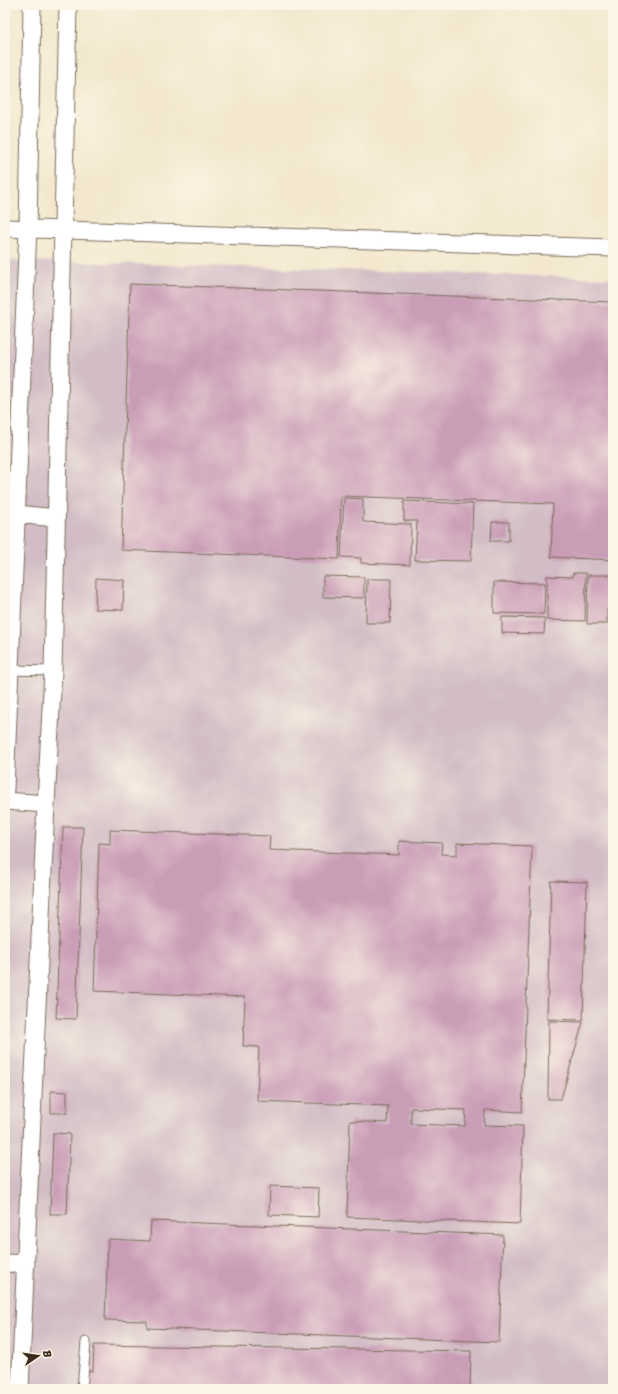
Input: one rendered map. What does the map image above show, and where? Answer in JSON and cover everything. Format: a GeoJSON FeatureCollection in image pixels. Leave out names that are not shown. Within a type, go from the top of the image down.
{"type":"FeatureCollection","features":[{"type":"Feature","properties":{"kind":"street"},"geometry":{"type":"LineString","coordinates":[[5,790],[7,670],[16,514],[28,228],[32,5]]}},
{"type":"Feature","properties":{"kind":"street"},"geometry":{"type":"LineString","coordinates":[[20,1389],[53,671],[68,5]]}},
{"type":"Feature","properties":{"kind":"street"},"geometry":{"type":"LineString","coordinates":[[5,228],[613,248]]}},
{"type":"Feature","properties":{"kind":"street"},"geometry":{"type":"LineString","coordinates":[[16,514],[56,518]]}},
{"type":"Feature","properties":{"kind":"street"},"geometry":{"type":"LineString","coordinates":[[5,801],[46,804]]}},
{"type":"Feature","properties":{"kind":"street"},"geometry":{"type":"LineString","coordinates":[[5,1263],[26,1264]]}},
{"type":"Feature","properties":{"kind":"lane"},"geometry":{"type":"LineString","coordinates":[[7,670],[53,671]]}},
{"type":"Feature","properties":{"kind":"lane"},"geometry":{"type":"LineString","coordinates":[[82,1389],[86,1342]]}},
{"type":"Feature","properties":{"kind":"shaded area"},"geometry":{"type":"Polygon","coordinates":[[[5,260],[613,278],[613,1389],[5,1389],[5,260]]]}},
{"type":"Feature","properties":{"kind":"building"},"geometry":{"type":"Polygon","coordinates":[[[130,284],[613,302],[613,560],[551,557],[553,504],[341,496],[339,559],[121,550],[130,284]]]}},
{"type":"Feature","properties":{"kind":"building"},"geometry":{"type":"Polygon","coordinates":[[[344,498],[363,499],[363,522],[411,524],[410,565],[361,563],[361,558],[341,557],[344,498]]]}},
{"type":"Feature","properties":{"kind":"building"},"geometry":{"type":"Polygon","coordinates":[[[404,501],[473,504],[471,561],[415,560],[417,521],[404,521],[404,501]]]}},
{"type":"Feature","properties":{"kind":"building"},"geometry":{"type":"Polygon","coordinates":[[[492,522],[509,522],[509,541],[491,541],[492,522]]]}},
{"type":"Feature","properties":{"kind":"building"},"geometry":{"type":"Polygon","coordinates":[[[573,573],[586,573],[585,621],[547,620],[547,576],[573,577],[573,573]]]}},
{"type":"Feature","properties":{"kind":"building"},"geometry":{"type":"Polygon","coordinates":[[[588,575],[611,575],[611,609],[607,609],[607,624],[587,624],[588,575]]]}},
{"type":"Feature","properties":{"kind":"building"},"geometry":{"type":"Polygon","coordinates":[[[323,576],[364,577],[364,598],[323,597],[323,576]]]}},
{"type":"Feature","properties":{"kind":"building"},"geometry":{"type":"Polygon","coordinates":[[[96,578],[124,580],[123,610],[95,609],[96,578]]]}},
{"type":"Feature","properties":{"kind":"building"},"geometry":{"type":"Polygon","coordinates":[[[367,579],[391,579],[390,623],[366,623],[367,579]]]}},
{"type":"Feature","properties":{"kind":"building"},"geometry":{"type":"Polygon","coordinates":[[[494,582],[545,583],[544,614],[494,613],[494,582]]]}},
{"type":"Feature","properties":{"kind":"building"},"geometry":{"type":"Polygon","coordinates":[[[502,617],[545,618],[544,634],[502,633],[502,617]]]}},
{"type":"Feature","properties":{"kind":"building"},"geometry":{"type":"Polygon","coordinates":[[[63,827],[83,827],[76,1019],[56,1018],[63,827]]]}},
{"type":"Feature","properties":{"kind":"building"},"geometry":{"type":"Polygon","coordinates":[[[110,830],[270,836],[269,850],[399,855],[399,841],[442,843],[441,854],[457,855],[457,843],[532,846],[522,1112],[485,1110],[484,1125],[523,1126],[520,1224],[347,1217],[350,1121],[387,1123],[388,1106],[257,1101],[259,1047],[243,1046],[245,997],[94,991],[99,843],[110,844],[110,830]],[[411,1108],[411,1124],[465,1126],[466,1110],[411,1108]]]}},
{"type":"Feature","properties":{"kind":"building"},"geometry":{"type":"Polygon","coordinates":[[[551,881],[587,882],[583,1020],[547,1019],[551,881]]]}},
{"type":"Feature","properties":{"kind":"building"},"geometry":{"type":"Polygon","coordinates":[[[549,1021],[583,1022],[561,1099],[548,1099],[549,1021]]]}},
{"type":"Feature","properties":{"kind":"building"},"geometry":{"type":"Polygon","coordinates":[[[51,1091],[67,1092],[67,1113],[51,1113],[51,1091]]]}},
{"type":"Feature","properties":{"kind":"building"},"geometry":{"type":"Polygon","coordinates":[[[53,1133],[70,1134],[67,1214],[50,1214],[53,1133]]]}},
{"type":"Feature","properties":{"kind":"building"},"geometry":{"type":"Polygon","coordinates":[[[270,1186],[319,1188],[318,1217],[269,1215],[270,1186]]]}},
{"type":"Feature","properties":{"kind":"building"},"geometry":{"type":"Polygon","coordinates":[[[151,1221],[503,1235],[499,1342],[147,1328],[147,1321],[105,1320],[108,1239],[150,1241],[151,1221]]]}},
{"type":"Feature","properties":{"kind":"building"},"geometry":{"type":"Polygon","coordinates":[[[94,1345],[471,1351],[470,1389],[82,1389],[82,1371],[93,1371],[94,1345]]]}}]}
